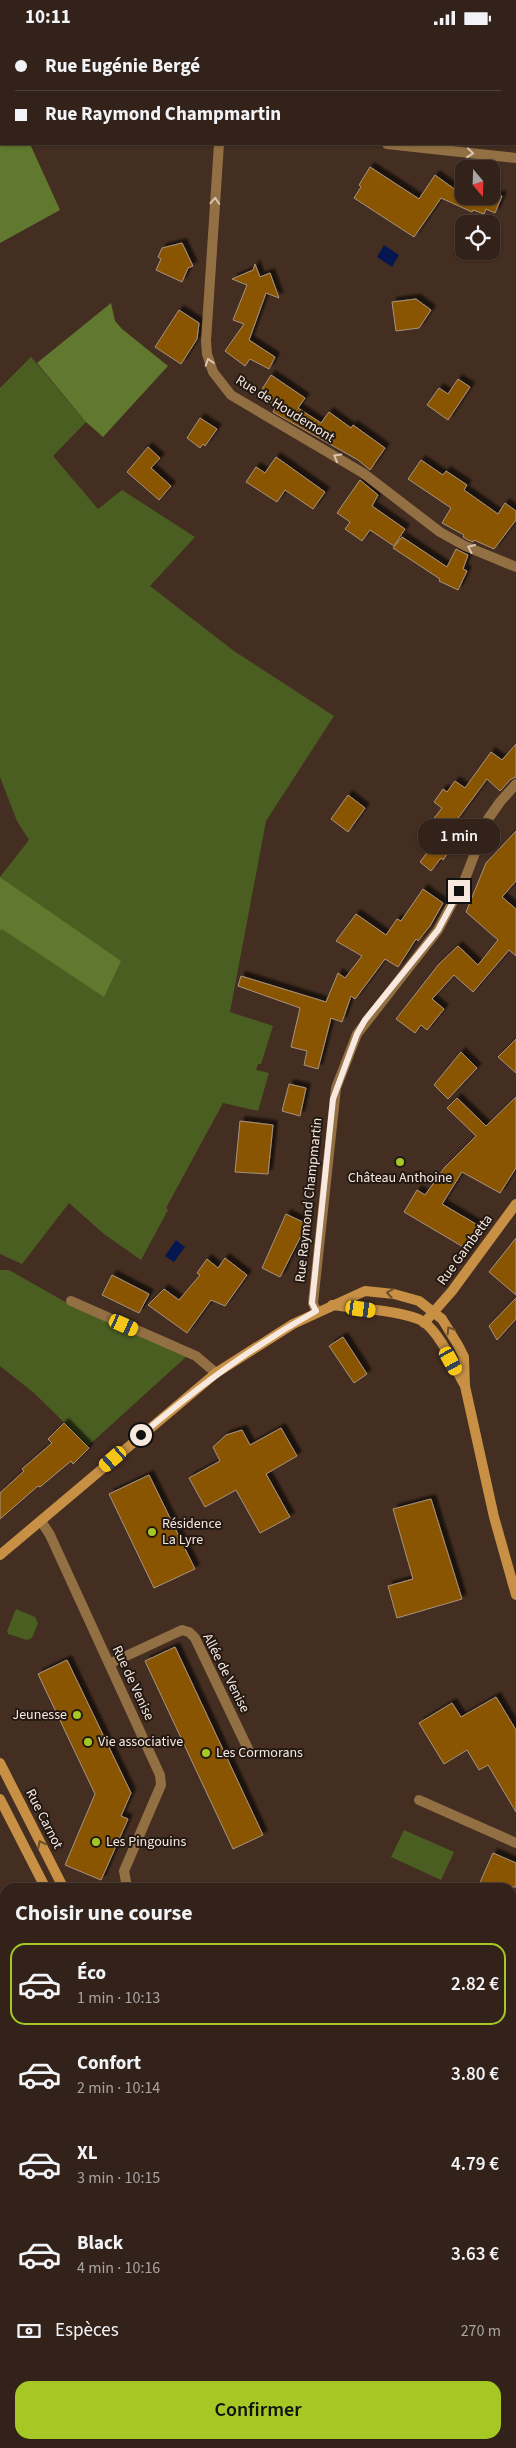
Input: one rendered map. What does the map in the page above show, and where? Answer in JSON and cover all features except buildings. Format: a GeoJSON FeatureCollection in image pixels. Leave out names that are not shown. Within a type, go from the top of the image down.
{"type":"FeatureCollection","features":[{"type":"Feature","properties":{"kind":"street","name":"Rue de Houdemont"},"geometry":{"type":"LineString","coordinates":[[218,145],[206,341],[209,364],[217,379],[240,401],[363,473],[440,532],[466,546],[516,567]]}},
{"type":"Feature","properties":{"kind":"street"},"geometry":{"type":"LineString","coordinates":[[396,145],[516,158]]}},
{"type":"Feature","properties":{"kind":"street","name":"Rue Raymond Champmartin"},"geometry":{"type":"LineString","coordinates":[[316,1311],[312,1303],[336,1088],[357,1034],[365,1020],[438,930],[465,879],[488,819],[516,784]]}},
{"type":"Feature","properties":{"kind":"street","name":"Rue Gambetta"},"geometry":{"type":"LineString","coordinates":[[424,1323],[516,1204]]}},
{"type":"Feature","properties":{"kind":"street"},"geometry":{"type":"LineString","coordinates":[[0,1555],[216,1373],[274,1334],[316,1311],[365,1291],[374,1291],[408,1297],[419,1301],[435,1311],[452,1333],[464,1357],[465,1386],[494,1517],[516,1595]]}},
{"type":"Feature","properties":{"kind":"street"},"geometry":{"type":"LineString","coordinates":[[71,1301],[196,1357],[216,1373]]}},
{"type":"Feature","properties":{"kind":"street"},"geometry":{"type":"LineString","coordinates":[[331,1305],[408,1316],[424,1323],[444,1348],[465,1386]]}},
{"type":"Feature","properties":{"kind":"street","name":"Rue de Venise"},"geometry":{"type":"LineString","coordinates":[[41,1521],[50,1535],[161,1779],[124,1871],[126,1883]]}},
{"type":"Feature","properties":{"kind":"street","name":"Allée de Venise"},"geometry":{"type":"LineString","coordinates":[[109,1664],[182,1630],[189,1632],[195,1637],[249,1751]]}},
{"type":"Feature","properties":{"kind":"street","name":"Rue Carnot"},"geometry":{"type":"LineString","coordinates":[[0,1763],[62,1883]]}},
{"type":"Feature","properties":{"kind":"street"},"geometry":{"type":"LineString","coordinates":[[0,1799],[43,1883]]}},
{"type":"Feature","properties":{"kind":"street"},"geometry":{"type":"LineString","coordinates":[[418,1800],[516,1843]]}},
{"type":"Feature","properties":{"kind":"green space"},"geometry":{"type":"Polygon","coordinates":[[[0,145],[30,145],[60,210],[0,243],[0,145]]]}},
{"type":"Feature","properties":{"kind":"green space"},"geometry":{"type":"Polygon","coordinates":[[[111,303],[115,321],[122,329],[168,366],[103,437],[86,422],[37,363],[111,303]]]}},
{"type":"Feature","properties":{"kind":"green space"},"geometry":{"type":"Polygon","coordinates":[[[31,357],[86,422],[53,456],[98,509],[122,490],[195,537],[150,586],[234,651],[334,716],[266,821],[230,1012],[273,1026],[261,1064],[258,1064],[256,1070],[269,1073],[258,1111],[223,1103],[166,1208],[168,1210],[141,1260],[104,1234],[69,1203],[22,1264],[0,1254],[0,931],[2,928],[121,962],[0,877],[29,840],[17,821],[0,777],[0,388],[31,357]]]}},
{"type":"Feature","properties":{"kind":"green space"},"geometry":{"type":"Polygon","coordinates":[[[0,877],[121,961],[104,997],[2,929],[0,931],[0,877]]]}},
{"type":"Feature","properties":{"kind":"green space"},"geometry":{"type":"Polygon","coordinates":[[[0,1270],[9,1270],[69,1304],[187,1356],[88,1446],[34,1393],[0,1366],[0,1270]]]}},
{"type":"Feature","properties":{"kind":"green space"},"geometry":{"type":"Polygon","coordinates":[[[16,1609],[35,1617],[38,1623],[32,1638],[27,1640],[8,1634],[7,1631],[16,1609]]]}},
{"type":"Feature","properties":{"kind":"green space"},"geometry":{"type":"Polygon","coordinates":[[[404,1830],[454,1852],[441,1880],[391,1857],[404,1830]]]}},
{"type":"Feature","properties":{"kind":"shaded area"},"geometry":{"type":"Polygon","coordinates":[[[384,245],[399,255],[392,267],[377,257],[384,245]]]}},
{"type":"Feature","properties":{"kind":"shaded area"},"geometry":{"type":"Polygon","coordinates":[[[176,1240],[185,1247],[174,1262],[165,1256],[176,1240]]]}},
{"type":"Feature","properties":{"kind":"place","name":"Château Anthoine"},"geometry":{"type":"Point","coordinates":[400,1162]}},
{"type":"Feature","properties":{"kind":"place","name":"Résidence La Lyre"},"geometry":{"type":"Point","coordinates":[152,1532]}},
{"type":"Feature","properties":{"kind":"place","name":"Jeunesse"},"geometry":{"type":"Point","coordinates":[77,1715]}},
{"type":"Feature","properties":{"kind":"place","name":"Vie associative"},"geometry":{"type":"Point","coordinates":[88,1742]}},
{"type":"Feature","properties":{"kind":"place","name":"Les Cormorans"},"geometry":{"type":"Point","coordinates":[206,1753]}},
{"type":"Feature","properties":{"kind":"place","name":"Les Pingouins"},"geometry":{"type":"Point","coordinates":[96,1842]}},
{"type":"Feature","properties":{"kind":"route"},"geometry":{"type":"LineString","coordinates":[[141,1435],[216,1373],[274,1334],[316,1311],[312,1303],[333,1099],[336,1088],[357,1034],[365,1020],[438,930],[459,891]]}}]}
